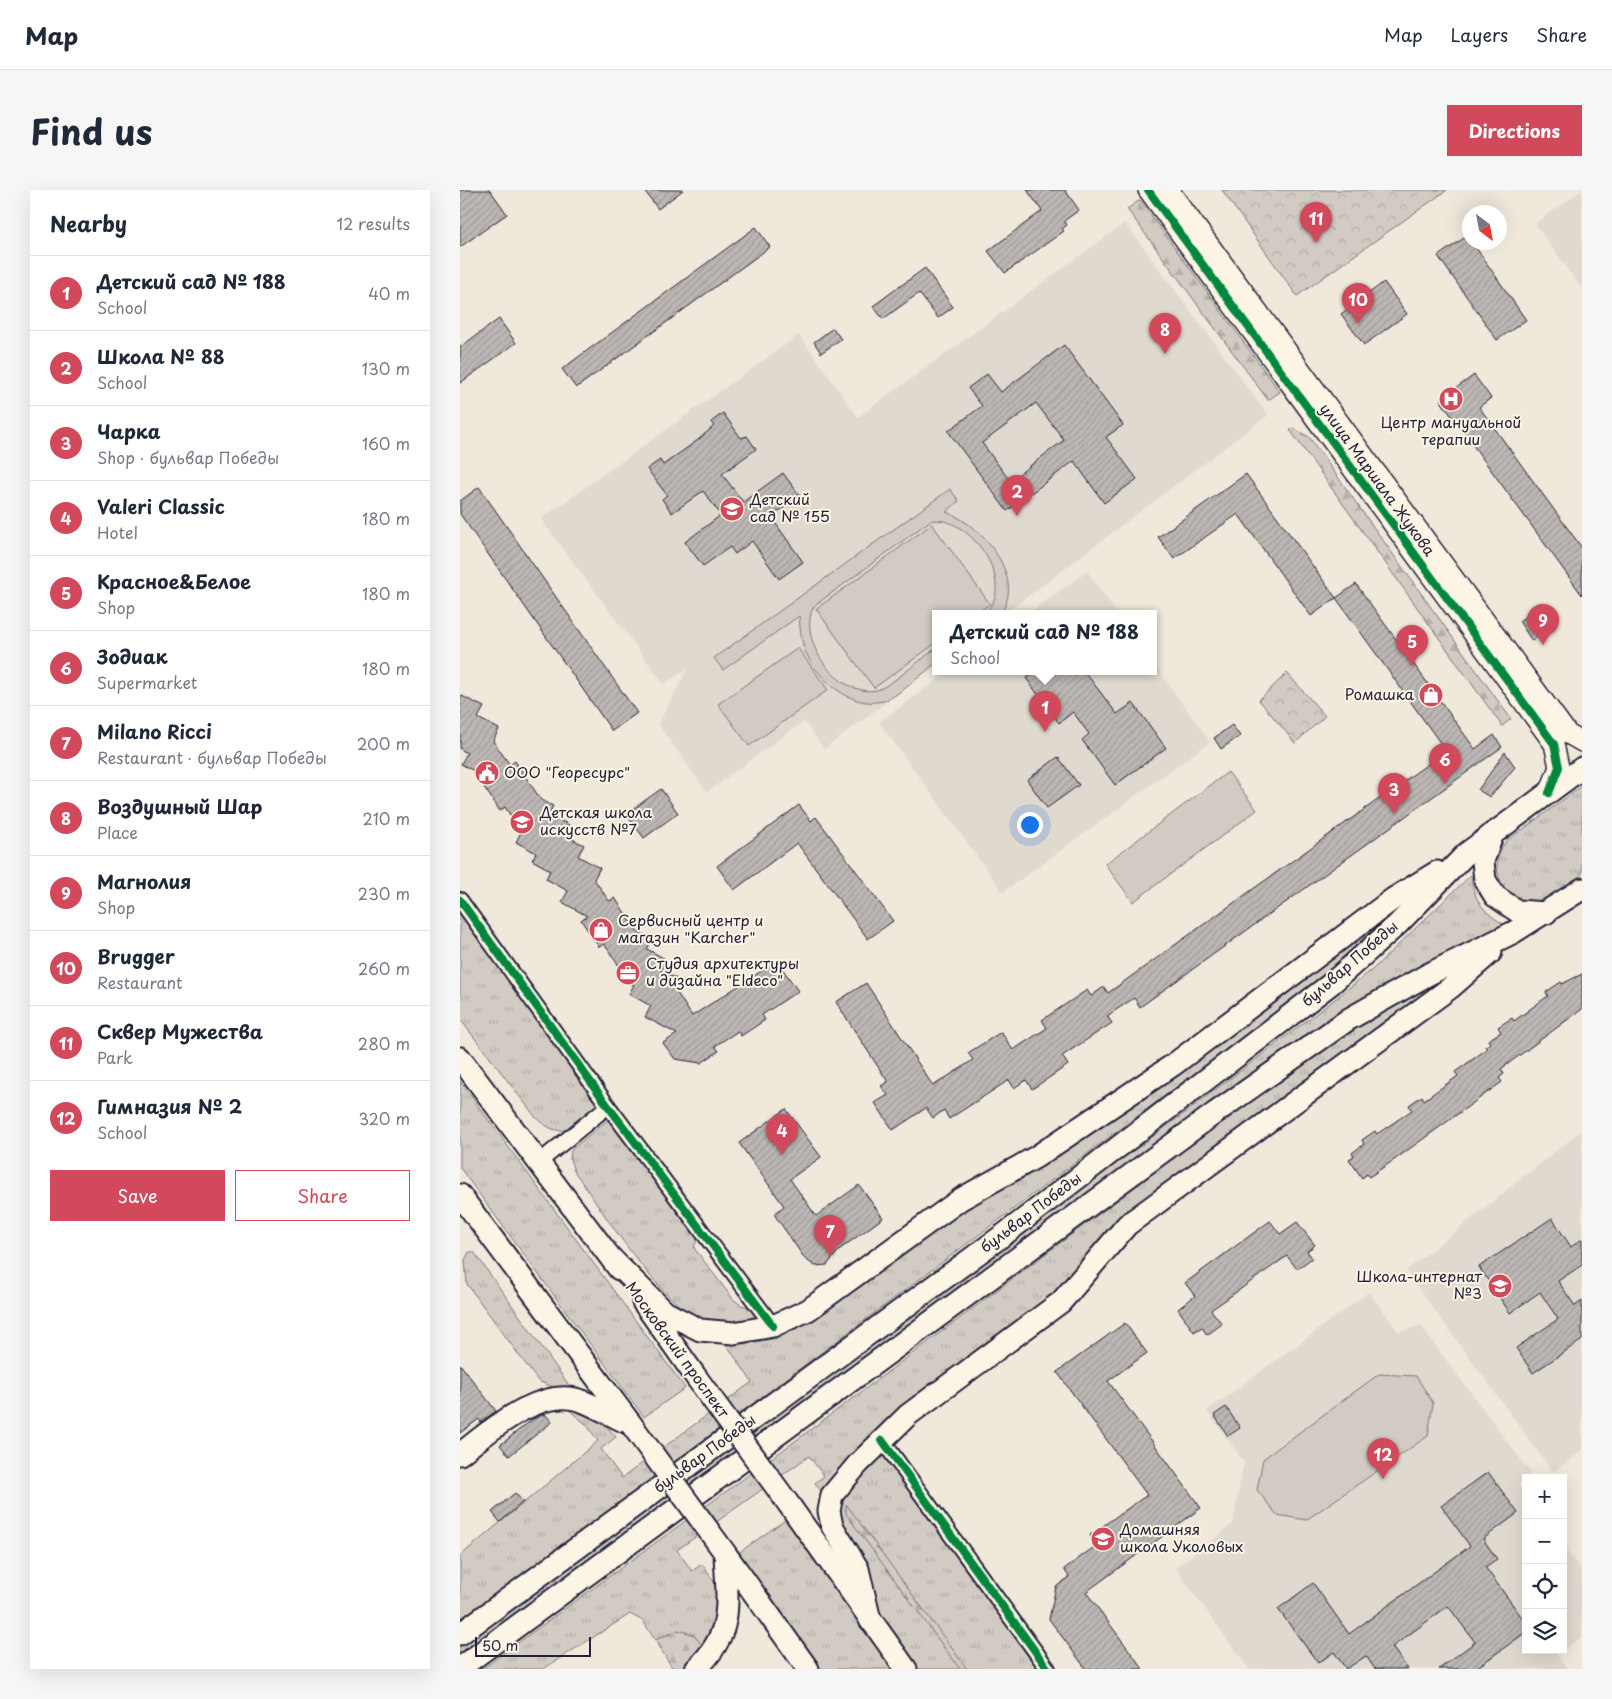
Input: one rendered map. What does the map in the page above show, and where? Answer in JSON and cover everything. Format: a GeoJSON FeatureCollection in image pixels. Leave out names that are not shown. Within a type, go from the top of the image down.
{"type":"FeatureCollection","features":[{"type":"Feature","properties":{"kind":"main road","name":"бульвар Победы"},"geometry":{"type":"LineString","coordinates":[[460,1634],[1006,1233],[1332,983],[1398,924],[1467,853],[1582,768]]}},
{"type":"Feature","properties":{"kind":"main road"},"geometry":{"type":"LineString","coordinates":[[1493,833],[1483,861],[1485,880],[1495,896],[1517,911],[1546,913]]}},
{"type":"Feature","properties":{"kind":"main road"},"geometry":{"type":"LineString","coordinates":[[611,1258],[665,1312],[700,1330],[734,1333],[773,1326],[808,1310],[961,1199],[1036,1157],[1104,1113],[1173,1065],[1394,899],[1467,853]]}},
{"type":"Feature","properties":{"kind":"main road","name":"бульвар Победы"},"geometry":{"type":"LineString","coordinates":[[460,1668],[1215,1113],[1349,1019],[1429,974],[1514,932],[1582,889]]}},
{"type":"Feature","properties":{"kind":"main road"},"geometry":{"type":"LineString","coordinates":[[870,1620],[858,1569],[832,1526],[829,1511],[832,1495],[842,1482],[908,1415],[1061,1302],[1127,1225],[1450,988],[1514,932]]}},
{"type":"Feature","properties":{"kind":"main road","name":"Московский проспект"},"geometry":{"type":"LineString","coordinates":[[460,1058],[611,1258],[906,1669]]}},
{"type":"Feature","properties":{"kind":"main road"},"geometry":{"type":"LineString","coordinates":[[460,1195],[631,1424],[808,1669]]}},
{"type":"Feature","properties":{"kind":"main road"},"geometry":{"type":"LineString","coordinates":[[460,1454],[509,1419],[534,1404],[550,1399],[581,1400],[631,1424]]}},
{"type":"Feature","properties":{"kind":"main road"},"geometry":{"type":"LineString","coordinates":[[696,1669],[720,1640],[726,1623],[725,1553]]}},
{"type":"Feature","properties":{"kind":"street","name":"улица Маршала Жукова"},"geometry":{"type":"LineString","coordinates":[[1148,190],[1554,744],[1559,767],[1549,792]]}},
{"type":"Feature","properties":{"kind":"street","name":"улица Маршала Жукова"},"geometry":{"type":"LineString","coordinates":[[1169,190],[1568,734],[1582,742]]}},
{"type":"Feature","properties":{"kind":"street"},"geometry":{"type":"LineString","coordinates":[[460,900],[608,1106],[773,1326]]}},
{"type":"Feature","properties":{"kind":"street"},"geometry":{"type":"LineString","coordinates":[[538,1162],[608,1106]]}},
{"type":"Feature","properties":{"kind":"street"},"geometry":{"type":"LineString","coordinates":[[882,1440],[1048,1669]]}},
{"type":"Feature","properties":{"kind":"shaded area"},"geometry":{"type":"Polygon","coordinates":[[[1582,190],[1582,289],[1535,224],[1582,190]]]}},
{"type":"Feature","properties":{"kind":"shaded area"},"geometry":{"type":"Polygon","coordinates":[[[1125,223],[1268,415],[1010,610],[932,610],[932,668],[824,749],[804,721],[707,792],[658,724],[688,668],[664,684],[541,519],[799,335],[858,417],[1125,223]]]}},
{"type":"Feature","properties":{"kind":"shaded area"},"geometry":{"type":"Polygon","coordinates":[[[1087,571],[1115,610],[1033,610],[1087,571]]]}},
{"type":"Feature","properties":{"kind":"shaded area"},"geometry":{"type":"Polygon","coordinates":[[[1157,668],[1210,742],[1003,892],[879,722],[944,675],[1157,675],[1157,668]]]}},
{"type":"Feature","properties":{"kind":"shaded area","name":"Школа-интернат №3"},"geometry":{"type":"Polygon","coordinates":[[[1582,1130],[1582,1451],[1553,1472],[1406,1271],[1582,1130]]]}},
{"type":"Feature","properties":{"kind":"shaded area"},"geometry":{"type":"Polygon","coordinates":[[[1369,1292],[1399,1332],[1420,1325],[1531,1473],[1522,1474],[1522,1481],[1518,1484],[1522,1490],[1522,1654],[1558,1654],[1557,1655],[1567,1669],[1249,1669],[1175,1568],[1233,1524],[1244,1462],[1207,1411],[1369,1292]]]}},
{"type":"Feature","properties":{"kind":"shaded area"},"geometry":{"type":"Polygon","coordinates":[[[1567,1551],[1582,1571],[1582,1637],[1567,1648],[1567,1551]]]}},
{"type":"Feature","properties":{"kind":"green space"},"geometry":{"type":"Polygon","coordinates":[[[1222,190],[1447,190],[1297,296],[1222,190]]]}},
{"type":"Feature","properties":{"kind":"green space"},"geometry":{"type":"Polygon","coordinates":[[[1140,200],[1280,392],[1268,400],[1127,209],[1140,200]]]}},
{"type":"Feature","properties":{"kind":"green space"},"geometry":{"type":"Polygon","coordinates":[[[1293,428],[1309,437],[1511,719],[1502,726],[1290,430],[1293,428]]]}},
{"type":"Feature","properties":{"kind":"green space"},"geometry":{"type":"Polygon","coordinates":[[[950,489],[959,501],[946,512],[972,527],[985,539],[996,553],[1004,568],[1008,583],[1007,598],[1002,610],[986,610],[994,601],[996,586],[993,570],[985,554],[973,539],[960,528],[945,521],[930,521],[814,606],[810,620],[811,635],[816,650],[824,664],[835,676],[848,685],[862,690],[882,688],[932,651],[932,666],[903,690],[883,701],[859,701],[837,690],[819,673],[806,653],[799,616],[723,670],[714,658],[950,489]]]}},
{"type":"Feature","properties":{"kind":"green space"},"geometry":{"type":"Polygon","coordinates":[[[932,524],[990,604],[981,610],[932,610],[932,646],[874,688],[816,609],[932,524]]]}},
{"type":"Feature","properties":{"kind":"green space"},"geometry":{"type":"Polygon","coordinates":[[[798,648],[828,690],[749,746],[718,704],[798,648]]]}},
{"type":"Feature","properties":{"kind":"green space"},"geometry":{"type":"Polygon","coordinates":[[[1287,673],[1325,716],[1295,743],[1259,700],[1287,673]]]}},
{"type":"Feature","properties":{"kind":"green space"},"geometry":{"type":"Polygon","coordinates":[[[1228,772],[1257,810],[1133,902],[1105,864],[1228,772]]]}},
{"type":"Feature","properties":{"kind":"green space"},"geometry":{"type":"Polygon","coordinates":[[[1582,786],[1582,874],[1546,898],[1532,901],[1513,895],[1500,881],[1498,872],[1497,862],[1505,843],[1582,786]]]}},
{"type":"Feature","properties":{"kind":"green space"},"geometry":{"type":"Polygon","coordinates":[[[1471,875],[1472,884],[1481,905],[1506,926],[1387,988],[460,1658],[460,1646],[1178,1118],[1330,1003],[1373,969],[1471,875]]]}},
{"type":"Feature","properties":{"kind":"green space"},"geometry":{"type":"Polygon","coordinates":[[[460,913],[599,1105],[576,1125],[563,1130],[555,1130],[537,1119],[460,1019],[460,913]]]}},
{"type":"Feature","properties":{"kind":"green space"},"geometry":{"type":"Polygon","coordinates":[[[1393,914],[1389,920],[1325,976],[460,1620],[460,1556],[598,1441],[586,1424],[570,1411],[573,1406],[603,1422],[616,1437],[601,1449],[622,1478],[752,1382],[724,1341],[744,1344],[779,1338],[817,1316],[956,1214],[1086,1136],[1386,916],[1393,914]]]}},
{"type":"Feature","properties":{"kind":"green space"},"geometry":{"type":"Polygon","coordinates":[[[1424,992],[1420,998],[1121,1217],[1066,1283],[903,1405],[821,1491],[815,1483],[824,1476],[809,1456],[677,1550],[692,1571],[702,1564],[721,1592],[718,1623],[705,1649],[679,1630],[655,1640],[643,1621],[630,1614],[543,1669],[482,1669],[798,1439],[1293,1069],[1380,1012],[1417,993],[1424,992]]]}},
{"type":"Feature","properties":{"kind":"green space"},"geometry":{"type":"Polygon","coordinates":[[[460,1081],[685,1388],[644,1417],[460,1168],[460,1081]]]}},
{"type":"Feature","properties":{"kind":"green space"},"geometry":{"type":"Polygon","coordinates":[[[609,1119],[618,1126],[699,1234],[694,1248],[733,1299],[741,1305],[755,1309],[758,1315],[753,1323],[708,1322],[686,1311],[651,1276],[616,1231],[574,1171],[570,1159],[571,1150],[609,1119]]]}},
{"type":"Feature","properties":{"kind":"green space"},"geometry":{"type":"Polygon","coordinates":[[[469,1252],[474,1252],[571,1388],[570,1391],[564,1392],[538,1381],[467,1284],[465,1260],[469,1252]]]}},
{"type":"Feature","properties":{"kind":"green space"},"geometry":{"type":"Polygon","coordinates":[[[1379,1374],[1416,1376],[1433,1403],[1428,1436],[1306,1520],[1277,1515],[1257,1490],[1263,1459],[1379,1374]]]}},
{"type":"Feature","properties":{"kind":"green space"},"geometry":{"type":"Polygon","coordinates":[[[882,1440],[1048,1669],[906,1669],[870,1620],[832,1495],[882,1440]]]}},
{"type":"Feature","properties":{"kind":"green space"},"geometry":{"type":"Polygon","coordinates":[[[846,1504],[967,1669],[960,1669],[846,1514],[846,1504]]]}},
{"type":"Feature","properties":{"kind":"green space"},"geometry":{"type":"Polygon","coordinates":[[[788,1518],[898,1669],[819,1669],[734,1556],[788,1518]]]}},
{"type":"Feature","properties":{"kind":"green space"},"geometry":{"type":"Polygon","coordinates":[[[679,1630],[694,1635],[705,1649],[689,1669],[673,1669],[655,1640],[679,1630]]]}},
{"type":"Feature","properties":{"kind":"building"},"geometry":{"type":"Polygon","coordinates":[[[460,190],[490,190],[507,214],[460,247],[460,190]]]}},
{"type":"Feature","properties":{"kind":"building"},"geometry":{"type":"Polygon","coordinates":[[[644,190],[683,190],[658,209],[644,190]]]}},
{"type":"Feature","properties":{"kind":"building"},"geometry":{"type":"Polygon","coordinates":[[[1027,190],[1065,190],[1079,210],[1064,221],[1067,225],[1062,229],[1064,231],[1005,273],[988,251],[1042,211],[1027,190]]]}},
{"type":"Feature","properties":{"kind":"building"},"geometry":{"type":"Polygon","coordinates":[[[756,227],[770,247],[576,388],[562,369],[756,227]]]}},
{"type":"Feature","properties":{"kind":"building"},"geometry":{"type":"Polygon","coordinates":[[[1462,239],[1462,250],[1478,250],[1526,320],[1497,340],[1438,256],[1462,239]]]}},
{"type":"Feature","properties":{"kind":"building"},"geometry":{"type":"Polygon","coordinates":[[[925,268],[953,307],[938,318],[919,293],[883,319],[873,306],[925,268]]]}},
{"type":"Feature","properties":{"kind":"building"},"geometry":{"type":"Polygon","coordinates":[[[1384,282],[1407,314],[1364,345],[1341,314],[1384,282]]]}},
{"type":"Feature","properties":{"kind":"building"},"geometry":{"type":"Polygon","coordinates":[[[499,319],[516,343],[460,383],[460,347],[499,319]]]}},
{"type":"Feature","properties":{"kind":"building"},"geometry":{"type":"Polygon","coordinates":[[[833,328],[841,339],[821,353],[814,342],[833,328]]]}},
{"type":"Feature","properties":{"kind":"building"},"geometry":{"type":"Polygon","coordinates":[[[1064,345],[1123,425],[1106,437],[1137,479],[1104,503],[1074,461],[1007,511],[948,431],[982,406],[968,388],[987,374],[1001,392],[1064,345]],[[1036,403],[982,443],[1010,481],[1064,440],[1036,403]]]}},
{"type":"Feature","properties":{"kind":"building"},"geometry":{"type":"Polygon","coordinates":[[[1474,375],[1491,398],[1479,407],[1582,548],[1582,595],[1440,400],[1474,375]]]}},
{"type":"Feature","properties":{"kind":"building"},"geometry":{"type":"Polygon","coordinates":[[[723,413],[741,438],[747,436],[756,449],[722,474],[743,502],[783,473],[800,496],[771,517],[803,562],[779,579],[752,541],[735,554],[730,547],[703,566],[685,542],[721,515],[703,491],[672,513],[662,499],[667,495],[647,469],[660,460],[663,465],[698,440],[714,426],[711,422],[723,413]]]}},
{"type":"Feature","properties":{"kind":"building"},"geometry":{"type":"Polygon","coordinates":[[[1246,474],[1336,598],[1311,616],[1238,514],[1174,559],[1158,537],[1246,474]]]}},
{"type":"Feature","properties":{"kind":"building"},"geometry":{"type":"Polygon","coordinates":[[[479,487],[637,713],[612,731],[460,514],[460,501],[479,487]]]}},
{"type":"Feature","properties":{"kind":"building"},"geometry":{"type":"Polygon","coordinates":[[[1356,584],[1475,749],[1494,735],[1502,747],[1140,1007],[1134,998],[1107,1016],[1112,1023],[1062,1056],[1068,1065],[1032,1089],[1026,1080],[1014,1088],[1009,1080],[949,1119],[944,1110],[933,1118],[926,1108],[893,1130],[875,1103],[888,1095],[881,1086],[888,1082],[836,1002],[866,983],[933,1086],[973,1060],[968,1053],[1001,1032],[1013,1050],[1047,1028],[1042,1020],[1087,990],[1091,996],[1104,987],[1108,993],[1446,751],[1336,598],[1356,584]]]}},
{"type":"Feature","properties":{"kind":"building"},"geometry":{"type":"Polygon","coordinates":[[[1530,613],[1544,633],[1532,641],[1519,621],[1530,613]]]}},
{"type":"Feature","properties":{"kind":"building"},"geometry":{"type":"Polygon","coordinates":[[[1030,675],[1087,675],[1117,714],[1133,703],[1166,748],[1115,785],[1082,740],[1089,734],[1073,712],[1059,723],[1026,678],[1030,675]]]}},
{"type":"Feature","properties":{"kind":"building"},"geometry":{"type":"Polygon","coordinates":[[[460,695],[484,707],[478,718],[499,729],[493,741],[510,765],[515,761],[541,800],[553,806],[549,814],[569,825],[564,835],[584,845],[578,856],[600,868],[594,879],[609,901],[615,898],[637,931],[652,939],[647,949],[667,960],[661,971],[683,982],[677,993],[692,1016],[777,961],[798,991],[762,1015],[765,1020],[741,1036],[738,1031],[715,1046],[719,1051],[701,1063],[675,1059],[663,1043],[677,1034],[645,1017],[651,1006],[629,994],[634,985],[616,975],[620,967],[604,944],[599,947],[581,920],[587,916],[562,902],[568,891],[546,879],[550,870],[532,860],[536,853],[516,842],[521,832],[505,807],[500,811],[482,784],[489,779],[461,764],[467,753],[460,749],[460,695]]]}},
{"type":"Feature","properties":{"kind":"building"},"geometry":{"type":"Polygon","coordinates":[[[1232,725],[1240,736],[1221,749],[1214,738],[1232,725]]]}},
{"type":"Feature","properties":{"kind":"building"},"geometry":{"type":"Polygon","coordinates":[[[1505,752],[1515,767],[1490,797],[1478,790],[1505,752]]]}},
{"type":"Feature","properties":{"kind":"building"},"geometry":{"type":"Polygon","coordinates":[[[1058,757],[1079,785],[1047,808],[1027,780],[1058,757]]]}},
{"type":"Feature","properties":{"kind":"building"},"geometry":{"type":"Polygon","coordinates":[[[661,789],[678,813],[644,838],[626,814],[661,789]]]}},
{"type":"Feature","properties":{"kind":"building"},"geometry":{"type":"Polygon","coordinates":[[[799,805],[811,821],[816,817],[893,921],[868,939],[797,843],[734,890],[717,866],[799,805]]]}},
{"type":"Feature","properties":{"kind":"building"},"geometry":{"type":"Polygon","coordinates":[[[1582,974],[1582,1009],[1501,1069],[1504,1074],[1499,1078],[1502,1082],[1394,1160],[1369,1177],[1367,1174],[1362,1178],[1349,1159],[1354,1156],[1352,1153],[1364,1144],[1362,1140],[1375,1131],[1377,1134],[1412,1110],[1409,1105],[1422,1096],[1424,1100],[1458,1076],[1455,1072],[1487,1049],[1485,1047],[1490,1043],[1488,1040],[1501,1032],[1498,1027],[1512,1018],[1514,1021],[1548,996],[1546,992],[1561,982],[1562,984],[1582,974]]]}},
{"type":"Feature","properties":{"kind":"building"},"geometry":{"type":"Polygon","coordinates":[[[786,1109],[821,1157],[790,1179],[816,1216],[859,1185],[883,1218],[840,1249],[827,1265],[815,1266],[805,1259],[774,1214],[784,1206],[739,1143],[786,1109]]]}},
{"type":"Feature","properties":{"kind":"building"},"geometry":{"type":"Polygon","coordinates":[[[1552,1218],[1571,1247],[1582,1239],[1582,1265],[1558,1281],[1575,1306],[1582,1301],[1582,1340],[1533,1373],[1516,1348],[1558,1319],[1540,1292],[1510,1313],[1479,1267],[1552,1218]]]}},
{"type":"Feature","properties":{"kind":"building"},"geometry":{"type":"Polygon","coordinates":[[[1270,1221],[1280,1234],[1297,1222],[1315,1245],[1307,1251],[1312,1258],[1297,1269],[1287,1256],[1211,1310],[1222,1324],[1207,1335],[1202,1327],[1194,1332],[1178,1309],[1195,1296],[1185,1283],[1270,1221]]]}},
{"type":"Feature","properties":{"kind":"building"},"geometry":{"type":"Polygon","coordinates":[[[1125,1323],[1147,1353],[1108,1381],[1201,1508],[1086,1592],[1143,1669],[1086,1669],[1049,1619],[1056,1587],[1069,1577],[1064,1569],[1097,1545],[1090,1535],[1147,1495],[1057,1372],[1125,1323]]]}},
{"type":"Feature","properties":{"kind":"building"},"geometry":{"type":"Polygon","coordinates":[[[460,1364],[496,1411],[481,1422],[479,1419],[460,1433],[460,1364]]]}},
{"type":"Feature","properties":{"kind":"building"},"geometry":{"type":"Polygon","coordinates":[[[1226,1407],[1240,1428],[1228,1436],[1214,1415],[1226,1407]]]}},
{"type":"Feature","properties":{"kind":"building"},"geometry":{"type":"Polygon","coordinates":[[[545,1414],[552,1422],[509,1456],[500,1445],[533,1419],[545,1414]]]}},
{"type":"Feature","properties":{"kind":"building"},"geometry":{"type":"Polygon","coordinates":[[[1488,1472],[1518,1513],[1483,1539],[1497,1559],[1485,1567],[1522,1618],[1522,1635],[1475,1669],[1439,1669],[1475,1642],[1448,1606],[1392,1647],[1408,1669],[1375,1669],[1366,1656],[1346,1669],[1334,1652],[1318,1663],[1278,1609],[1313,1583],[1349,1634],[1470,1546],[1441,1506],[1488,1472]]]}},
{"type":"Feature","properties":{"kind":"building"},"geometry":{"type":"Polygon","coordinates":[[[515,1493],[523,1502],[500,1522],[492,1512],[515,1493]]]}},
{"type":"Feature","properties":{"kind":"cycle path"},"geometry":{"type":"LineString","coordinates":[[1148,190],[1554,744],[1559,767],[1549,793]]}},
{"type":"Feature","properties":{"kind":"cycle path"},"geometry":{"type":"LineString","coordinates":[[460,900],[608,1106],[773,1326]]}},
{"type":"Feature","properties":{"kind":"cycle path"},"geometry":{"type":"LineString","coordinates":[[882,1440],[1048,1669]]}},
{"type":"Feature","properties":{"kind":"place","name":"Сквер Мужества"},"geometry":{"type":"Point","coordinates":[1316,243]}},
{"type":"Feature","properties":{"kind":"place","name":"Brugger"},"geometry":{"type":"Point","coordinates":[1358,324]}},
{"type":"Feature","properties":{"kind":"place","name":"Воздушный Шар"},"geometry":{"type":"Point","coordinates":[1165,354]}},
{"type":"Feature","properties":{"kind":"place","name":"Центр мануальной терапии"},"geometry":{"type":"Point","coordinates":[1451,399]}},
{"type":"Feature","properties":{"kind":"place","name":"Детский сад № 155"},"geometry":{"type":"Point","coordinates":[732,509]}},
{"type":"Feature","properties":{"kind":"place","name":"Школа № 88"},"geometry":{"type":"Point","coordinates":[1017,516]}},
{"type":"Feature","properties":{"kind":"place","name":"Магнолия"},"geometry":{"type":"Point","coordinates":[1543,645]}},
{"type":"Feature","properties":{"kind":"place","name":"Красное&Белое"},"geometry":{"type":"Point","coordinates":[1412,666]}},
{"type":"Feature","properties":{"kind":"place","name":"Ромашка"},"geometry":{"type":"Point","coordinates":[1431,695]}},
{"type":"Feature","properties":{"kind":"place","name":"Детский сад № 188"},"geometry":{"type":"Point","coordinates":[1045,732]}},
{"type":"Feature","properties":{"kind":"place","name":"ООО \"Георесурс\""},"geometry":{"type":"Point","coordinates":[487,773]}},
{"type":"Feature","properties":{"kind":"place","name":"Зодиак"},"geometry":{"type":"Point","coordinates":[1445,784]}},
{"type":"Feature","properties":{"kind":"place","name":"Чарка"},"geometry":{"type":"Point","coordinates":[1394,814]}},
{"type":"Feature","properties":{"kind":"place","name":"Детская школа искусств №7"},"geometry":{"type":"Point","coordinates":[522,822]}},
{"type":"Feature","properties":{"kind":"place","name":"Сервисный центр и магазин \"Karcher\""},"geometry":{"type":"Point","coordinates":[601,930]}},
{"type":"Feature","properties":{"kind":"place","name":"Студия архитектуры и дизайна \"Eldeco\""},"geometry":{"type":"Point","coordinates":[628,973]}},
{"type":"Feature","properties":{"kind":"place","name":"Valeri Classic"},"geometry":{"type":"Point","coordinates":[782,1155]}},
{"type":"Feature","properties":{"kind":"place","name":"Milano Ricci"},"geometry":{"type":"Point","coordinates":[830,1256]}},
{"type":"Feature","properties":{"kind":"place","name":"Школа-интернат №3"},"geometry":{"type":"Point","coordinates":[1500,1286]}},
{"type":"Feature","properties":{"kind":"place","name":"Гимназия № 2"},"geometry":{"type":"Point","coordinates":[1383,1479]}},
{"type":"Feature","properties":{"kind":"place","name":"Домашняя школа Уколовых"},"geometry":{"type":"Point","coordinates":[1103,1539]}}]}
